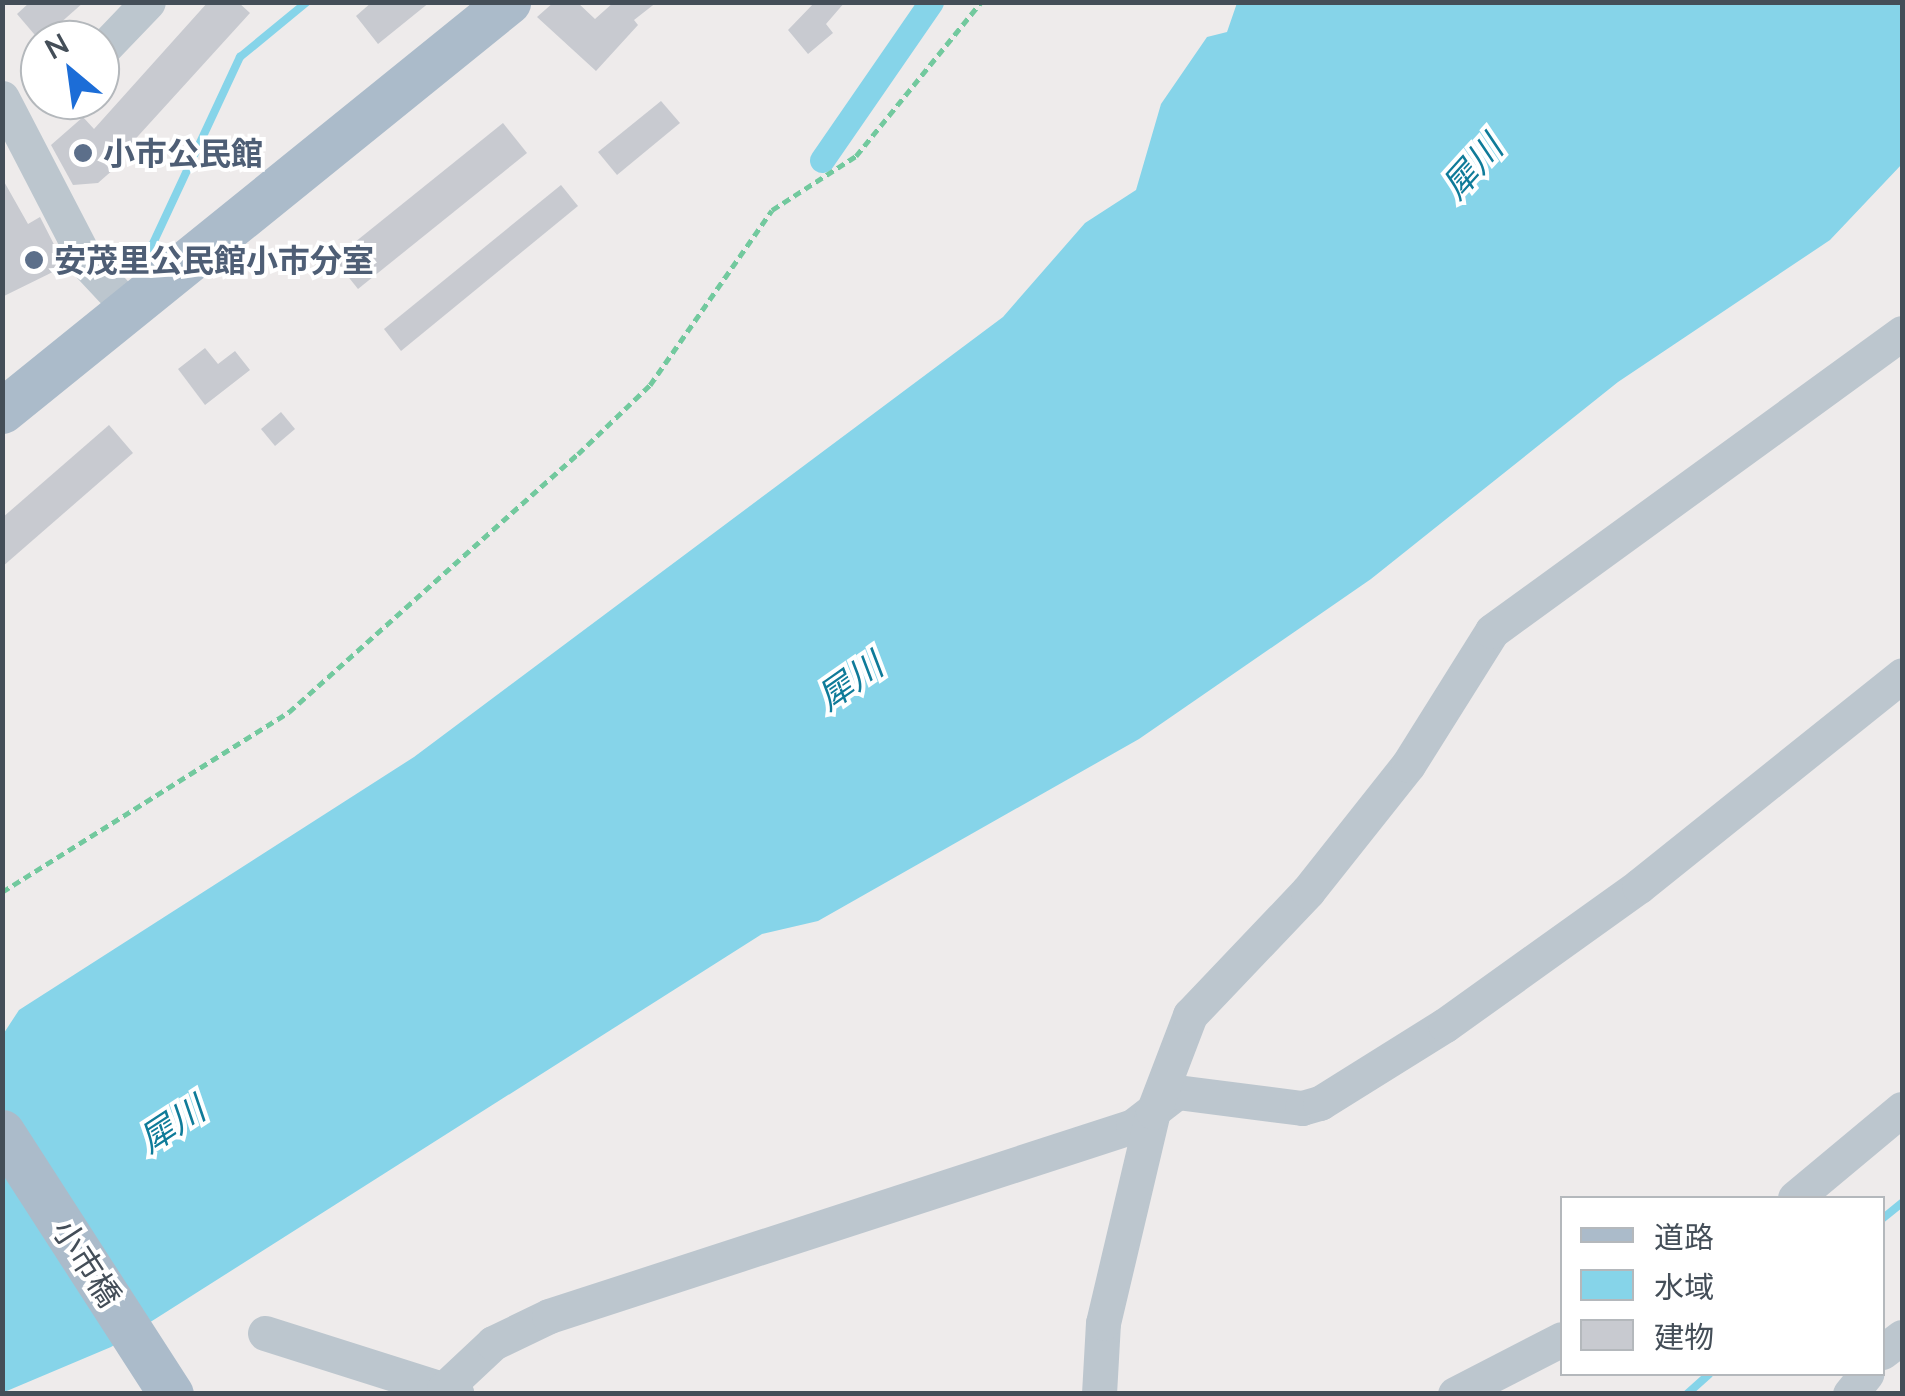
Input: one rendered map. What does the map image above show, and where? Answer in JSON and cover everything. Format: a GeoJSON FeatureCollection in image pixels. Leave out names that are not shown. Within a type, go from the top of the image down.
{"type":"FeatureCollection","features":[{"type":"Feature","properties":{"kind":"main road"},"geometry":{"type":"LineString","coordinates":[[2,411],[508,2]]}},
{"type":"Feature","properties":{"kind":"main road","name":"小市橋"},"geometry":{"type":"LineString","coordinates":[[2,1132],[171,1394]]}},
{"type":"Feature","properties":{"kind":"street"},"geometry":{"type":"LineString","coordinates":[[120,31],[148,2]]}},
{"type":"Feature","properties":{"kind":"street"},"geometry":{"type":"LineString","coordinates":[[19,105],[88,264],[129,308]]}},
{"type":"Feature","properties":{"kind":"street"},"geometry":{"type":"LineString","coordinates":[[1098,1394],[1103,1323],[1153,1112],[1190,1014],[1308,891],[1408,765],[1492,631],[1902,334]]}},
{"type":"Feature","properties":{"kind":"street"},"geometry":{"type":"LineString","coordinates":[[264,1334],[450,1391],[493,1342],[549,1316],[1096,1138],[1153,1112],[1178,1092],[1302,1108],[1320,1103],[1446,1025],[1640,886],[1902,675]]}},
{"type":"Feature","properties":{"kind":"street"},"geometry":{"type":"LineString","coordinates":[[1797,1196],[1902,1109]]}},
{"type":"Feature","properties":{"kind":"street"},"geometry":{"type":"LineString","coordinates":[[1476,1390],[1560,1340]]}},
{"type":"Feature","properties":{"kind":"path"},"geometry":{"type":"LineString","coordinates":[[2,892],[289,712],[578,454],[650,385],[772,210],[856,156],[981,2]]}},
{"type":"Feature","properties":{"kind":"water","name":"犀川"},"geometry":{"type":"Polygon","coordinates":[[[1237,3],[1902,3],[1902,164],[1830,240],[1618,382],[1371,579],[1139,739],[818,921],[762,934],[111,1347],[2,1393],[2,1036],[19,1010],[414,757],[1003,317],[1085,223],[1136,190],[1161,104],[1207,37],[1227,32],[1237,3]]]}},
{"type":"Feature","properties":{"kind":"building"},"geometry":{"type":"Polygon","coordinates":[[[30,2],[84,2],[64,20],[22,20],[17,14],[30,2]]]}},
{"type":"Feature","properties":{"kind":"building"},"geometry":{"type":"Polygon","coordinates":[[[208,2],[238,2],[250,13],[119,157],[123,161],[98,183],[73,185],[51,145],[80,120],[86,120],[94,129],[102,120],[120,120],[120,100],[208,2]]]}},
{"type":"Feature","properties":{"kind":"building"},"geometry":{"type":"Polygon","coordinates":[[[372,2],[430,2],[378,44],[356,16],[372,2]]]}},
{"type":"Feature","properties":{"kind":"building"},"geometry":{"type":"Polygon","coordinates":[[[554,2],[577,2],[595,19],[614,2],[657,2],[634,20],[638,25],[596,71],[537,17],[554,2]]]}},
{"type":"Feature","properties":{"kind":"building"},"geometry":{"type":"Polygon","coordinates":[[[815,2],[845,2],[826,24],[833,33],[808,54],[788,30],[815,2]]]}},
{"type":"Feature","properties":{"kind":"building"},"geometry":{"type":"Polygon","coordinates":[[[661,101],[680,123],[617,175],[598,152],[661,101]]]}},
{"type":"Feature","properties":{"kind":"building"},"geometry":{"type":"Polygon","coordinates":[[[503,123],[527,153],[358,289],[334,259],[503,123]]]}},
{"type":"Feature","properties":{"kind":"building","name":"安茂里公民館小市分室"},"geometry":{"type":"Polygon","coordinates":[[[2,178],[28,224],[40,217],[65,266],[2,297],[2,178]]]}},
{"type":"Feature","properties":{"kind":"building"},"geometry":{"type":"Polygon","coordinates":[[[561,185],[578,206],[401,351],[384,329],[561,185]]]}},
{"type":"Feature","properties":{"kind":"building"},"geometry":{"type":"Polygon","coordinates":[[[205,348],[218,364],[235,351],[250,370],[205,405],[178,369],[205,348]]]}},
{"type":"Feature","properties":{"kind":"building"},"geometry":{"type":"Polygon","coordinates":[[[281,412],[295,429],[275,446],[261,429],[281,412]]]}},
{"type":"Feature","properties":{"kind":"building"},"geometry":{"type":"Polygon","coordinates":[[[109,425],[133,453],[2,567],[2,518],[109,425]]]}},
{"type":"Feature","properties":{"kind":"waterway"},"geometry":{"type":"LineString","coordinates":[[142,267],[240,57],[307,2]]}},
{"type":"Feature","properties":{"kind":"waterway"},"geometry":{"type":"LineString","coordinates":[[822,160],[931,2]]}},
{"type":"Feature","properties":{"kind":"waterway"},"geometry":{"type":"LineString","coordinates":[[1885,1217],[1902,1203]]}},
{"type":"Feature","properties":{"kind":"waterway"},"geometry":{"type":"LineString","coordinates":[[1687,1394],[1707,1376]]}},
{"type":"Feature","properties":{"kind":"place","name":"小市公民館"},"geometry":{"type":"Point","coordinates":[83,153]}},
{"type":"Feature","properties":{"kind":"place","name":"安茂里公民館小市分室"},"geometry":{"type":"Point","coordinates":[34,260]}}]}
